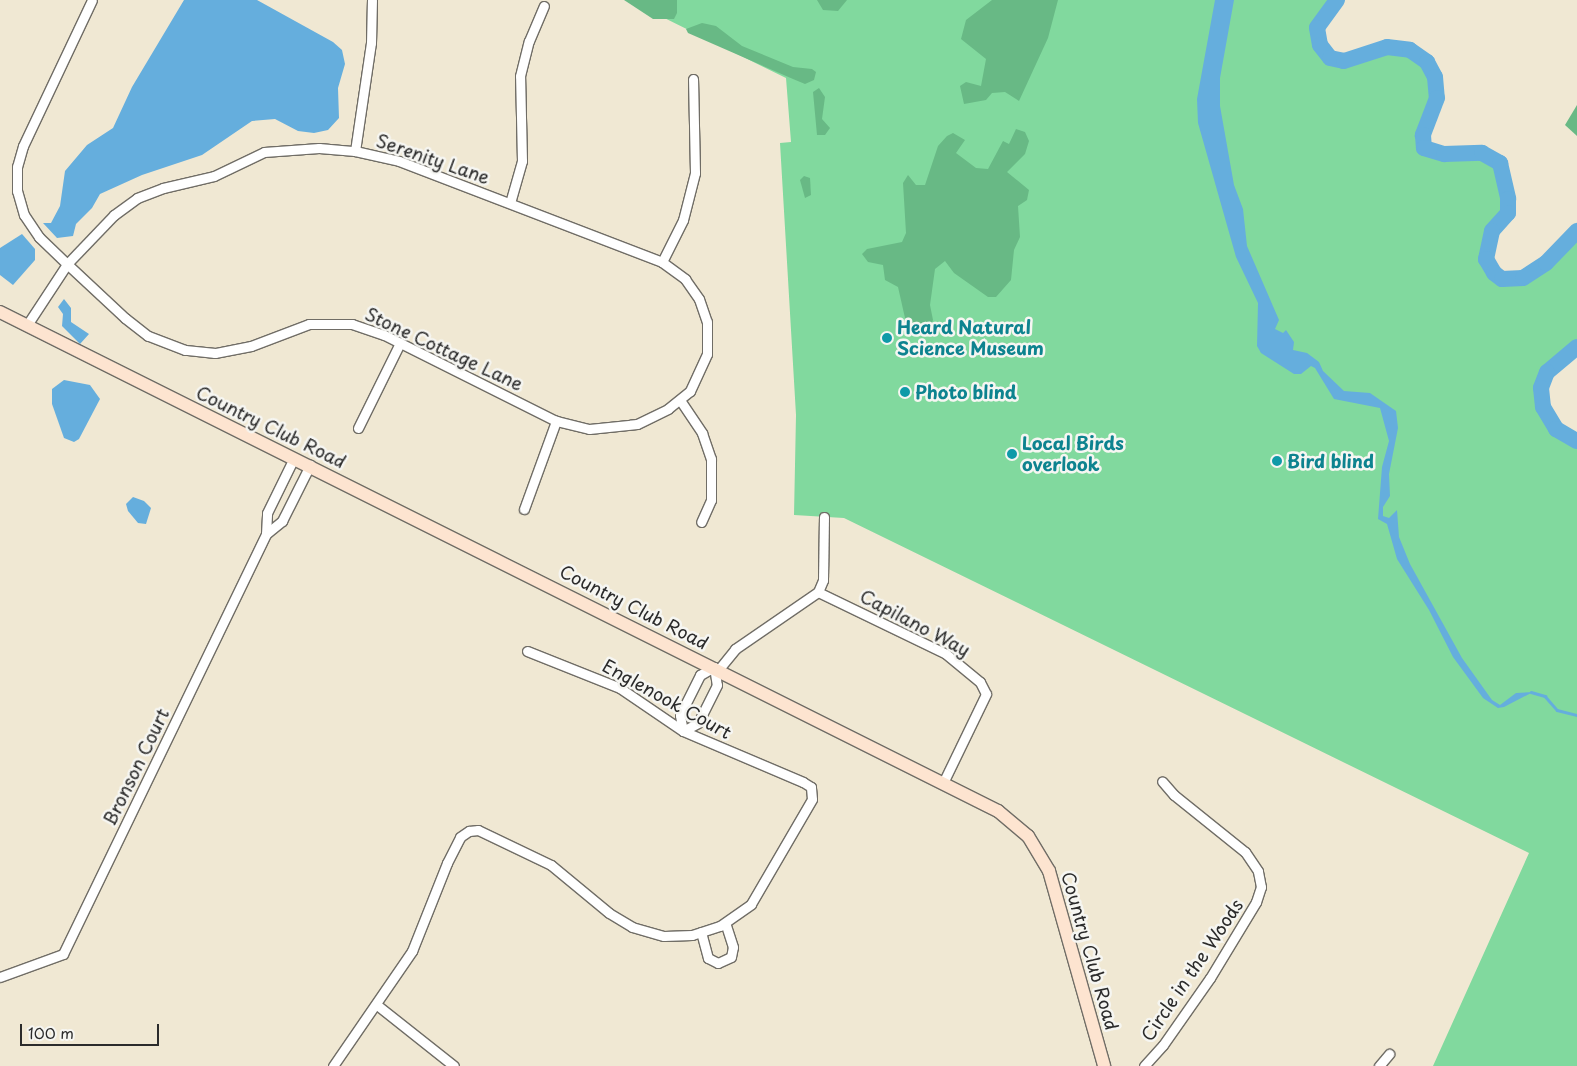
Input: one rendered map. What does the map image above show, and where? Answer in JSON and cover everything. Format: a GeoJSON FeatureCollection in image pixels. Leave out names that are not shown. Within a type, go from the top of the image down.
{"type":"FeatureCollection","features":[{"type":"Feature","properties":{"kind":"main road","name":"Country Club Road"},"geometry":{"type":"LineString","coordinates":[[0,312],[944,781],[998,811],[1028,836],[1049,871],[1104,1066]]}},
{"type":"Feature","properties":{"kind":"street","name":"Stone Cottage Lane"},"geometry":{"type":"LineString","coordinates":[[92,0],[23,146],[17,174],[19,198],[29,222],[39,237],[140,330],[166,344],[185,350],[233,351],[301,326],[326,322],[359,325],[400,343],[556,421],[589,429],[619,428],[653,418],[680,400]]}},
{"type":"Feature","properties":{"kind":"street"},"geometry":{"type":"LineString","coordinates":[[355,151],[371,43],[372,0]]}},
{"type":"Feature","properties":{"kind":"street"},"geometry":{"type":"LineString","coordinates":[[510,203],[522,160],[520,76],[528,41],[544,6]]}},
{"type":"Feature","properties":{"kind":"street"},"geometry":{"type":"LineString","coordinates":[[662,262],[683,220],[695,173],[693,79]]}},
{"type":"Feature","properties":{"kind":"street","name":"Serenity Lane"},"geometry":{"type":"LineString","coordinates":[[27,325],[67,264],[114,215],[154,191],[205,179],[272,150],[319,148],[355,151],[413,165],[662,262],[680,274],[695,292],[708,330],[702,369],[680,400]]}},
{"type":"Feature","properties":{"kind":"street"},"geometry":{"type":"LineString","coordinates":[[358,428],[400,343]]}},
{"type":"Feature","properties":{"kind":"street"},"geometry":{"type":"LineString","coordinates":[[680,400],[702,433],[711,460],[711,500],[701,522]]}},
{"type":"Feature","properties":{"kind":"street"},"geometry":{"type":"LineString","coordinates":[[524,509],[556,421]]}},
{"type":"Feature","properties":{"kind":"street","name":"Bronson Court"},"geometry":{"type":"LineString","coordinates":[[266,534],[267,513],[294,458]]}},
{"type":"Feature","properties":{"kind":"street","name":"Bronson Court"},"geometry":{"type":"LineString","coordinates":[[0,978],[63,954],[266,534],[282,520],[310,465]]}},
{"type":"Feature","properties":{"kind":"street"},"geometry":{"type":"LineString","coordinates":[[717,668],[717,685],[698,723],[683,731],[680,715],[700,675],[717,668],[735,649],[818,592],[823,580],[824,517]]}},
{"type":"Feature","properties":{"kind":"street","name":"Capilano Way"},"geometry":{"type":"LineString","coordinates":[[818,592],[946,654],[974,675],[986,694],[944,781]]}},
{"type":"Feature","properties":{"kind":"street","name":"Englenook Court"},"geometry":{"type":"LineString","coordinates":[[527,651],[620,688],[683,731],[787,774],[811,787],[814,793],[759,895],[725,923]]}},
{"type":"Feature","properties":{"kind":"street","name":"Circle in the Woods"},"geometry":{"type":"LineString","coordinates":[[1144,1066],[1163,1045],[1210,978],[1256,902],[1261,887],[1258,871],[1245,852],[1174,795],[1162,781]]}},
{"type":"Feature","properties":{"kind":"street"},"geometry":{"type":"LineString","coordinates":[[333,1066],[377,1005],[412,951],[460,837],[469,831],[478,830],[551,865],[609,913],[632,927],[664,936],[701,932],[725,923],[733,947],[731,957],[718,963],[708,958],[701,932]]}},
{"type":"Feature","properties":{"kind":"street"},"geometry":{"type":"LineString","coordinates":[[377,1005],[454,1066]]}},
{"type":"Feature","properties":{"kind":"street"},"geometry":{"type":"LineString","coordinates":[[1379,1066],[1389,1054]]}},
{"type":"Feature","properties":{"kind":"green space"},"geometry":{"type":"Polygon","coordinates":[[[624,0],[677,0],[677,13],[674,19],[653,19],[624,0]]]}},
{"type":"Feature","properties":{"kind":"green space"},"geometry":{"type":"Polygon","coordinates":[[[628,0],[1336,0],[1315,28],[1320,45],[1330,58],[1344,62],[1387,48],[1410,51],[1426,62],[1434,77],[1436,98],[1422,135],[1424,148],[1443,155],[1482,154],[1499,164],[1507,213],[1491,230],[1485,259],[1493,274],[1502,280],[1523,279],[1547,264],[1577,233],[1577,346],[1547,371],[1540,388],[1541,407],[1555,429],[1577,441],[1577,1066],[1433,1066],[1529,853],[844,518],[794,515],[796,415],[780,143],[791,142],[786,78],[628,0]]]}},
{"type":"Feature","properties":{"kind":"green space"},"geometry":{"type":"Polygon","coordinates":[[[817,0],[847,0],[838,11],[823,10],[817,0]]]}},
{"type":"Feature","properties":{"kind":"green space"},"geometry":{"type":"Polygon","coordinates":[[[992,0],[1058,0],[1048,38],[1019,101],[1005,92],[992,93],[986,100],[964,104],[960,86],[966,82],[981,86],[986,59],[961,39],[966,20],[992,0]]]}},
{"type":"Feature","properties":{"kind":"green space"},"geometry":{"type":"Polygon","coordinates":[[[702,23],[716,26],[742,46],[793,67],[812,69],[816,72],[814,80],[805,84],[688,33],[686,29],[702,23]]]}},
{"type":"Feature","properties":{"kind":"green space"},"geometry":{"type":"Polygon","coordinates":[[[819,88],[825,97],[822,119],[830,128],[825,135],[817,135],[813,92],[819,88]]]}},
{"type":"Feature","properties":{"kind":"green space"},"geometry":{"type":"Polygon","coordinates":[[[1577,105],[1577,136],[1565,125],[1577,105]]]}},
{"type":"Feature","properties":{"kind":"green space"},"geometry":{"type":"Polygon","coordinates":[[[1016,129],[1025,132],[1029,141],[1025,154],[1007,172],[1029,190],[1027,200],[1018,206],[1020,237],[1014,250],[1011,280],[996,297],[988,297],[954,273],[945,261],[935,269],[930,305],[933,320],[929,332],[920,335],[912,331],[905,318],[898,287],[885,280],[883,265],[868,262],[862,254],[867,249],[902,242],[906,233],[903,183],[908,175],[916,185],[925,185],[938,146],[947,136],[953,133],[965,140],[956,153],[976,168],[988,169],[1003,141],[1009,144],[1016,129]]]}},
{"type":"Feature","properties":{"kind":"green space"},"geometry":{"type":"Polygon","coordinates":[[[804,176],[810,178],[811,195],[805,198],[800,180],[804,176]]]}},
{"type":"Feature","properties":{"kind":"water"},"geometry":{"type":"Polygon","coordinates":[[[184,0],[257,0],[333,42],[342,50],[345,64],[338,88],[339,118],[328,130],[314,133],[298,131],[275,119],[252,121],[202,155],[142,175],[100,194],[92,208],[76,224],[73,236],[57,238],[43,223],[51,223],[60,206],[65,171],[87,145],[113,128],[132,87],[184,0]]]}},
{"type":"Feature","properties":{"kind":"water"},"geometry":{"type":"Polygon","coordinates":[[[1215,0],[1234,0],[1220,78],[1220,106],[1234,185],[1243,209],[1247,246],[1279,320],[1275,329],[1283,333],[1286,330],[1294,342],[1293,350],[1307,353],[1319,362],[1323,371],[1344,391],[1370,393],[1396,411],[1398,428],[1389,474],[1390,496],[1383,507],[1383,516],[1389,518],[1397,510],[1399,537],[1410,564],[1462,658],[1492,700],[1500,705],[1516,693],[1533,692],[1504,707],[1498,708],[1483,698],[1453,657],[1429,610],[1397,559],[1387,524],[1378,519],[1382,467],[1389,441],[1380,408],[1334,399],[1315,368],[1311,366],[1301,374],[1294,374],[1261,353],[1257,346],[1258,303],[1236,257],[1198,123],[1197,99],[1215,0]]]}},
{"type":"Feature","properties":{"kind":"water"},"geometry":{"type":"Polygon","coordinates":[[[22,234],[35,249],[35,260],[13,285],[0,275],[0,248],[22,234]]]}},
{"type":"Feature","properties":{"kind":"water"},"geometry":{"type":"Polygon","coordinates":[[[64,299],[71,308],[71,322],[89,334],[80,344],[62,326],[63,314],[58,307],[64,299]]]}},
{"type":"Feature","properties":{"kind":"water"},"geometry":{"type":"Polygon","coordinates":[[[64,380],[90,385],[100,399],[79,439],[74,442],[64,438],[52,404],[52,389],[64,380]]]}},
{"type":"Feature","properties":{"kind":"water"},"geometry":{"type":"Polygon","coordinates":[[[133,497],[144,501],[151,508],[146,524],[138,523],[128,511],[126,504],[133,497]]]}},
{"type":"Feature","properties":{"kind":"waterway"},"geometry":{"type":"LineString","coordinates":[[1337,0],[1317,28],[1320,45],[1330,58],[1344,61],[1387,47],[1410,50],[1427,62],[1435,77],[1437,98],[1423,135],[1424,148],[1444,154],[1482,153],[1500,163],[1508,199],[1508,213],[1492,231],[1486,259],[1494,273],[1502,279],[1523,278],[1546,263],[1577,231]]}},
{"type":"Feature","properties":{"kind":"waterway"},"geometry":{"type":"LineString","coordinates":[[1577,347],[1547,372],[1541,388],[1543,407],[1556,429],[1577,441]]}},
{"type":"Feature","properties":{"kind":"waterway"},"geometry":{"type":"LineString","coordinates":[[1531,692],[1545,696],[1557,710],[1577,715]]}},
{"type":"Feature","properties":{"kind":"place","name":"Heard Natural Science Museum"},"geometry":{"type":"Point","coordinates":[887,338]}},
{"type":"Feature","properties":{"kind":"place","name":"Photo blind"},"geometry":{"type":"Point","coordinates":[905,392]}},
{"type":"Feature","properties":{"kind":"place","name":"Local Birds overlook"},"geometry":{"type":"Point","coordinates":[1012,454]}},
{"type":"Feature","properties":{"kind":"place","name":"Bird blind"},"geometry":{"type":"Point","coordinates":[1277,461]}}]}
